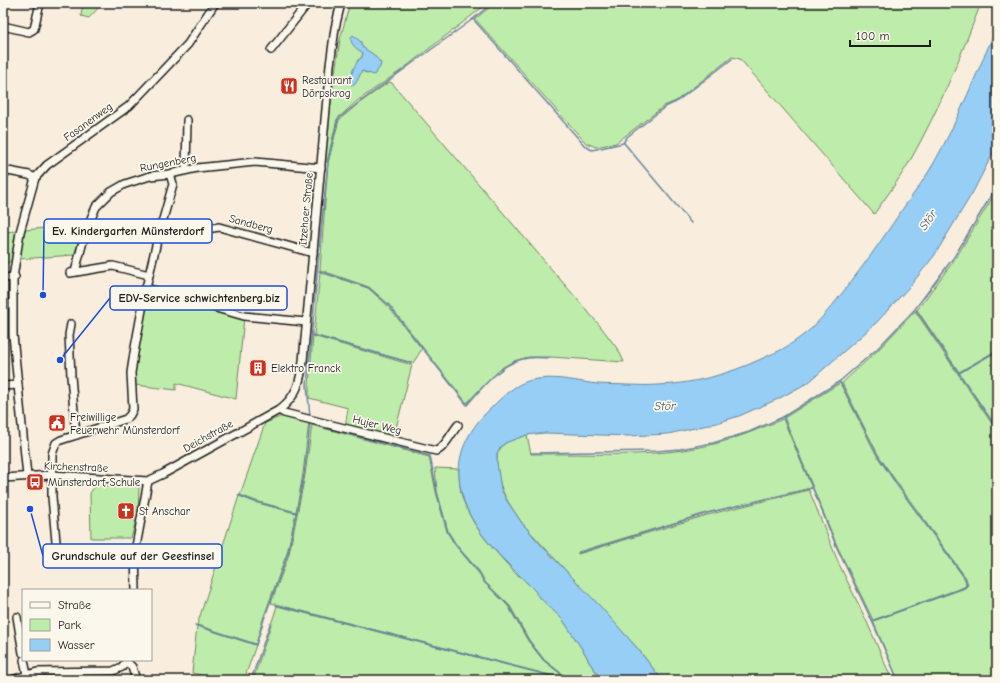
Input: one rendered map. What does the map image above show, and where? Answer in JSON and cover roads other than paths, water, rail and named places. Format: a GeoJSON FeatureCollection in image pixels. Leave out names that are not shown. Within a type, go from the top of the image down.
{"type":"FeatureCollection","features":[{"type":"Feature","properties":{"kind":"street"},"geometry":{"type":"LineString","coordinates":[[3,26],[29,32],[34,29],[40,3]]}},
{"type":"Feature","properties":{"kind":"street","name":"Fasanenweg"},"geometry":{"type":"LineString","coordinates":[[27,476],[13,335],[14,278],[20,232],[35,178],[47,165],[129,106],[188,44],[216,3]]}},
{"type":"Feature","properties":{"kind":"street"},"geometry":{"type":"LineString","coordinates":[[270,50],[308,3]]}},
{"type":"Feature","properties":{"kind":"street","name":"Itzehoer Straße"},"geometry":{"type":"LineString","coordinates":[[279,410],[293,396],[298,386],[302,368],[330,65],[339,4]]}},
{"type":"Feature","properties":{"kind":"street"},"geometry":{"type":"LineString","coordinates":[[186,170],[187,120]]}},
{"type":"Feature","properties":{"kind":"street","name":"Rungenberg"},"geometry":{"type":"LineString","coordinates":[[149,275],[113,266],[72,272],[86,230],[96,207],[111,192],[125,184],[150,176],[170,174],[197,168],[255,162],[321,168]]}},
{"type":"Feature","properties":{"kind":"street"},"geometry":{"type":"LineString","coordinates":[[3,170],[29,174],[35,178]]}},
{"type":"Feature","properties":{"kind":"street"},"geometry":{"type":"LineString","coordinates":[[57,553],[52,454],[56,443],[61,440],[126,419],[130,415],[133,408],[131,373],[146,288],[158,237],[173,184],[170,174]]}},
{"type":"Feature","properties":{"kind":"street","name":"Sandberg"},"geometry":{"type":"LineString","coordinates":[[158,237],[219,228],[313,253]]}},
{"type":"Feature","properties":{"kind":"street"},"geometry":{"type":"LineString","coordinates":[[3,278],[14,278]]}},
{"type":"Feature","properties":{"kind":"street"},"geometry":{"type":"LineString","coordinates":[[146,288],[252,318],[306,322]]}},
{"type":"Feature","properties":{"kind":"street"},"geometry":{"type":"LineString","coordinates":[[71,324],[69,335],[76,435]]}},
{"type":"Feature","properties":{"kind":"street"},"geometry":{"type":"LineString","coordinates":[[3,386],[18,385]]}},
{"type":"Feature","properties":{"kind":"street","name":"Hujer Weg"},"geometry":{"type":"LineString","coordinates":[[279,410],[284,413],[436,451],[440,450],[458,425]]}},
{"type":"Feature","properties":{"kind":"street","name":"Deichstraße"},"geometry":{"type":"LineString","coordinates":[[148,480],[170,470],[279,410]]}},
{"type":"Feature","properties":{"kind":"street","name":"Kirchenstraße"},"geometry":{"type":"LineString","coordinates":[[3,478],[52,475],[148,480]]}},
{"type":"Feature","properties":{"kind":"street"},"geometry":{"type":"LineString","coordinates":[[136,589],[135,552],[148,480]]}},
{"type":"Feature","properties":{"kind":"street"},"geometry":{"type":"LineString","coordinates":[[17,617],[22,647]]}},
{"type":"Feature","properties":{"kind":"street"},"geometry":{"type":"LineString","coordinates":[[24,661],[26,675]]}},
{"type":"Feature","properties":{"kind":"street"},"geometry":{"type":"LineString","coordinates":[[12,680],[37,672],[113,671],[122,667],[127,661],[132,667],[136,680]]}},
{"type":"Feature","properties":{"kind":"water","name":"Stör"},"geometry":{"type":"Polygon","coordinates":[[[997,27],[997,145],[973,192],[934,256],[910,286],[876,323],[809,382],[778,399],[739,416],[717,423],[668,434],[629,436],[545,433],[527,435],[505,443],[500,448],[497,453],[497,463],[501,489],[507,501],[522,523],[541,545],[600,606],[638,649],[662,680],[602,680],[563,620],[498,554],[486,540],[467,510],[462,493],[459,466],[463,448],[471,431],[505,395],[517,386],[530,380],[553,378],[601,384],[646,385],[684,383],[724,374],[783,349],[796,341],[812,328],[848,286],[928,173],[968,95],[997,27]]]}},
{"type":"Feature","properties":{"kind":"water"},"geometry":{"type":"Polygon","coordinates":[[[353,35],[361,42],[362,47],[373,54],[381,63],[374,75],[362,71],[353,86],[349,83],[351,76],[355,65],[362,57],[363,53],[353,45],[351,37],[353,35]]]}},
{"type":"Feature","properties":{"kind":"waterway"},"geometry":{"type":"LineString","coordinates":[[310,416],[307,385],[322,221],[328,162],[338,119],[473,19],[492,3]]}},
{"type":"Feature","properties":{"kind":"waterway"},"geometry":{"type":"LineString","coordinates":[[473,19],[585,146],[592,150],[623,143],[627,137],[665,107],[676,102],[732,59]]}},
{"type":"Feature","properties":{"kind":"waterway"},"geometry":{"type":"LineString","coordinates":[[624,143],[691,223]]}},
{"type":"Feature","properties":{"kind":"waterway"},"geometry":{"type":"LineString","coordinates":[[531,453],[656,451],[680,449],[713,443],[749,432],[783,417],[840,381],[877,349],[915,309],[954,257],[997,186]]}},
{"type":"Feature","properties":{"kind":"waterway"},"geometry":{"type":"LineString","coordinates":[[319,271],[369,288],[388,304],[467,405],[486,383],[501,369],[519,360],[528,358],[550,358]]}},
{"type":"Feature","properties":{"kind":"waterway"},"geometry":{"type":"LineString","coordinates":[[916,310],[997,429]]}},
{"type":"Feature","properties":{"kind":"waterway"},"geometry":{"type":"LineString","coordinates":[[312,335],[411,363]]}},
{"type":"Feature","properties":{"kind":"waterway"},"geometry":{"type":"LineString","coordinates":[[959,373],[997,351]]}},
{"type":"Feature","properties":{"kind":"waterway"},"geometry":{"type":"LineString","coordinates":[[840,382],[878,455],[897,485],[965,578],[967,585],[964,588],[872,621]]}},
{"type":"Feature","properties":{"kind":"waterway"},"geometry":{"type":"LineString","coordinates":[[784,418],[837,548],[898,680]]}},
{"type":"Feature","properties":{"kind":"waterway"},"geometry":{"type":"LineString","coordinates":[[195,625],[256,645],[288,553],[304,475],[310,424]]}},
{"type":"Feature","properties":{"kind":"waterway"},"geometry":{"type":"LineString","coordinates":[[319,426],[430,456],[437,492],[448,532],[456,545],[479,573],[484,582],[509,606],[529,641],[544,660],[569,680]]}},
{"type":"Feature","properties":{"kind":"waterway"},"geometry":{"type":"LineString","coordinates":[[579,553],[707,513],[812,488]]}},
{"type":"Feature","properties":{"kind":"waterway"},"geometry":{"type":"LineString","coordinates":[[238,495],[255,502],[297,513]]}},
{"type":"Feature","properties":{"kind":"waterway"},"geometry":{"type":"LineString","coordinates":[[276,605],[568,680]]}},
{"type":"Feature","properties":{"kind":"waterway"},"geometry":{"type":"LineString","coordinates":[[251,680],[270,624]]}},
{"type":"Feature","properties":{"kind":"waterway"},"geometry":{"type":"LineString","coordinates":[[992,680],[997,676]]}},
{"type":"Feature","properties":{"kind":"place","name":"Restaurant Dörpskrog"},"geometry":{"type":"Point","coordinates":[289,86]}},
{"type":"Feature","properties":{"kind":"place","name":"Ev. Kindergarten Münsterdorf"},"geometry":{"type":"Point","coordinates":[43,295]}},
{"type":"Feature","properties":{"kind":"place","name":"EDV-Service schwichtenberg.biz"},"geometry":{"type":"Point","coordinates":[60,360]}},
{"type":"Feature","properties":{"kind":"place","name":"Elektro Franck"},"geometry":{"type":"Point","coordinates":[258,368]}},
{"type":"Feature","properties":{"kind":"place","name":"Freiwillige Feuerwehr Münsterdorf"},"geometry":{"type":"Point","coordinates":[57,423]}},
{"type":"Feature","properties":{"kind":"place","name":"Münsterdorf, Schule"},"geometry":{"type":"Point","coordinates":[35,482]}},
{"type":"Feature","properties":{"kind":"place","name":"Grundschule auf der Geestinsel"},"geometry":{"type":"Point","coordinates":[30,509]}},
{"type":"Feature","properties":{"kind":"place","name":"St Anschar"},"geometry":{"type":"Point","coordinates":[126,511]}}]}
